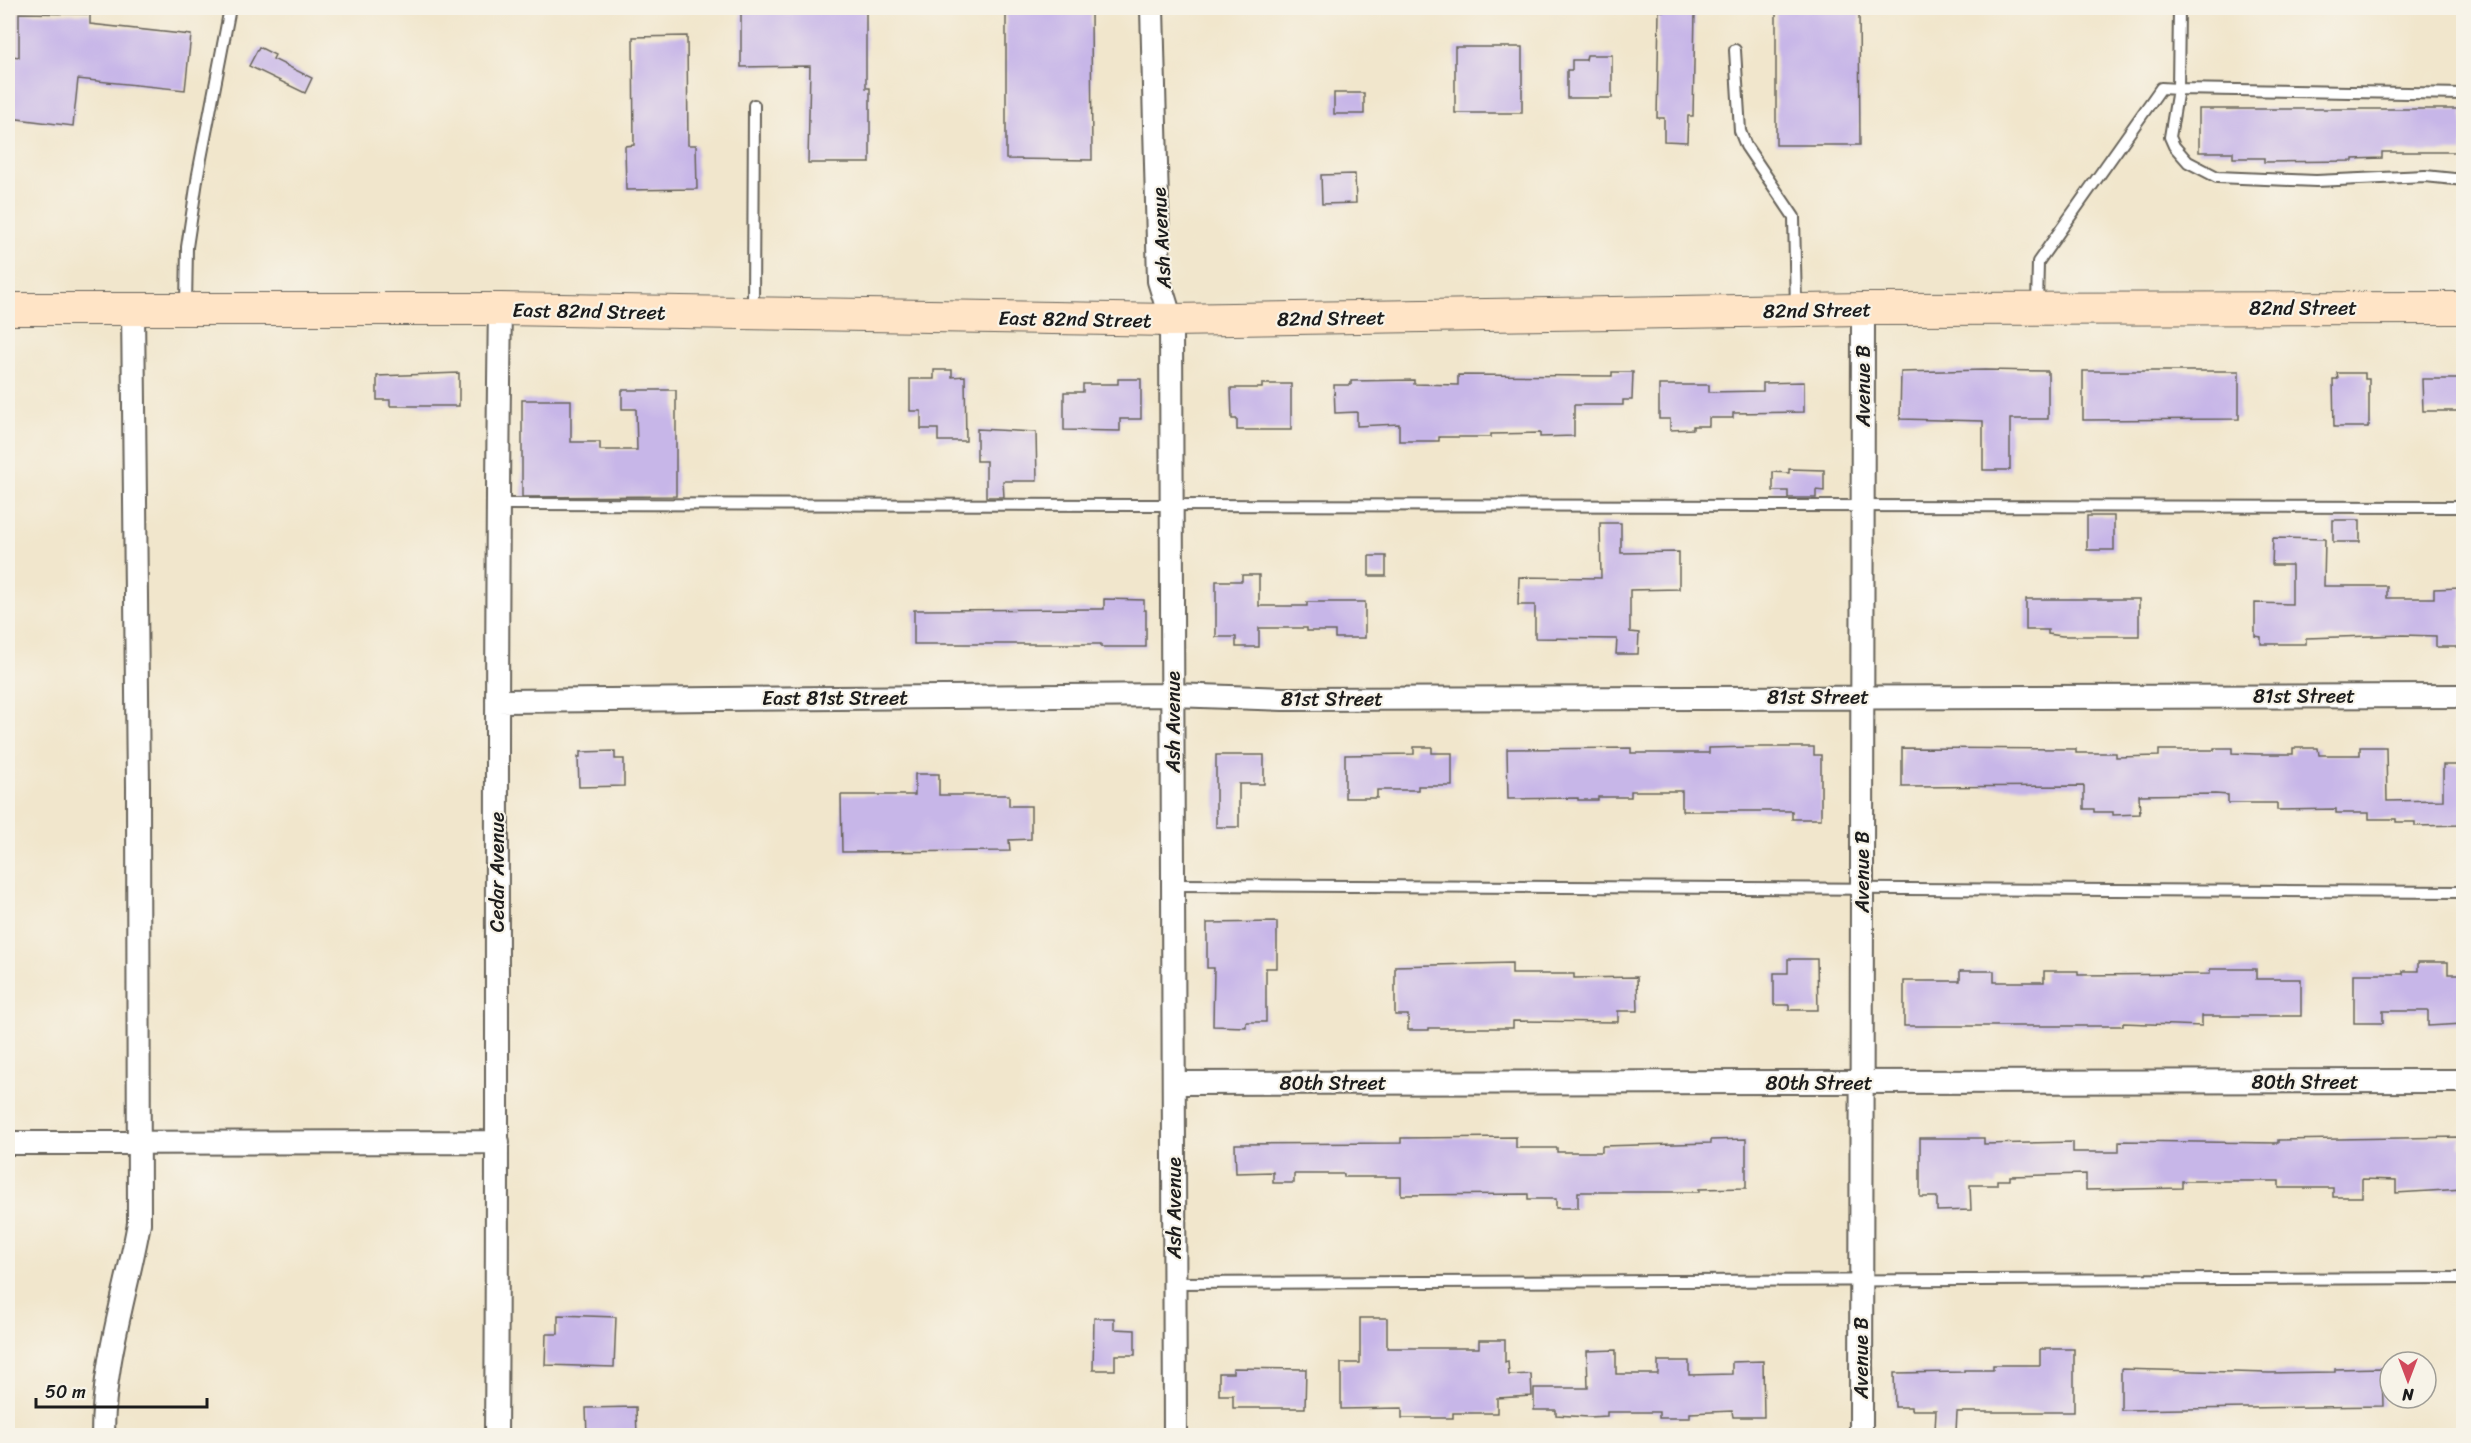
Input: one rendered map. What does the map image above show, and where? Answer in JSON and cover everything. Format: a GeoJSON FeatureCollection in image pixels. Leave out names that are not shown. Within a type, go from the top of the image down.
{"type":"FeatureCollection","features":[{"type":"Feature","properties":{"kind":"street","name":"Ash Avenue"},"geometry":{"type":"LineString","coordinates":[[1152,9],[1159,281],[1171,320],[1175,1436]]}},
{"type":"Feature","properties":{"kind":"street","name":"82nd Street"},"geometry":{"type":"LineString","coordinates":[[1171,320],[1863,309],[2463,308]]}},
{"type":"Feature","properties":{"kind":"street","name":"East 82nd Street"},"geometry":{"type":"LineString","coordinates":[[8,309],[500,309],[1171,320]]}},
{"type":"Feature","properties":{"kind":"street"},"geometry":{"type":"LineString","coordinates":[[103,1436],[106,1376],[139,1223],[133,309]]}},
{"type":"Feature","properties":{"kind":"street","name":"Cedar Avenue"},"geometry":{"type":"LineString","coordinates":[[496,1436],[497,504],[500,309]]}},
{"type":"Feature","properties":{"kind":"street","name":"Avenue B"},"geometry":{"type":"LineString","coordinates":[[1861,1436],[1863,309]]}},
{"type":"Feature","properties":{"kind":"street","name":"East 81st Street"},"geometry":{"type":"LineString","coordinates":[[497,701],[1173,695]]}},
{"type":"Feature","properties":{"kind":"street","name":"81st Street"},"geometry":{"type":"LineString","coordinates":[[1173,695],[1283,699],[2463,696]]}},
{"type":"Feature","properties":{"kind":"street","name":"80th Street"},"geometry":{"type":"LineString","coordinates":[[1174,1083],[2463,1081]]}},
{"type":"Feature","properties":{"kind":"street"},"geometry":{"type":"LineString","coordinates":[[8,1143],[498,1142]]}},
{"type":"Feature","properties":{"kind":"lane"},"geometry":{"type":"LineString","coordinates":[[186,309],[188,247],[197,184],[230,8]]}},
{"type":"Feature","properties":{"kind":"lane"},"geometry":{"type":"LineString","coordinates":[[2179,8],[2178,89],[2170,137],[2174,146],[2188,162],[2217,177],[2316,181],[2425,176],[2463,180]]}},
{"type":"Feature","properties":{"kind":"lane"},"geometry":{"type":"LineString","coordinates":[[1735,50],[1740,131],[1746,146],[1794,217],[1796,310]]}},
{"type":"Feature","properties":{"kind":"lane"},"geometry":{"type":"LineString","coordinates":[[2037,309],[2038,262],[2161,88],[2463,94]]}},
{"type":"Feature","properties":{"kind":"lane"},"geometry":{"type":"LineString","coordinates":[[753,314],[754,105]]}},
{"type":"Feature","properties":{"kind":"lane"},"geometry":{"type":"LineString","coordinates":[[497,504],[2463,507]]}},
{"type":"Feature","properties":{"kind":"lane"},"geometry":{"type":"LineString","coordinates":[[1173,885],[2463,892]]}},
{"type":"Feature","properties":{"kind":"lane"},"geometry":{"type":"LineString","coordinates":[[1174,1283],[2463,1278]]}},
{"type":"Feature","properties":{"kind":"building"},"geometry":{"type":"Polygon","coordinates":[[[741,8],[866,8],[866,88],[870,88],[870,163],[808,163],[810,66],[741,67],[741,8]]]}},
{"type":"Feature","properties":{"kind":"building"},"geometry":{"type":"Polygon","coordinates":[[[1006,8],[1091,8],[1092,160],[1006,159],[1006,8]]]}},
{"type":"Feature","properties":{"kind":"building"},"geometry":{"type":"Polygon","coordinates":[[[1822,8],[1859,8],[1860,145],[1776,145],[1776,10],[1822,10],[1822,8]]]}},
{"type":"Feature","properties":{"kind":"building"},"geometry":{"type":"Polygon","coordinates":[[[1659,11],[1695,11],[1693,116],[1688,116],[1687,142],[1664,141],[1664,118],[1657,118],[1659,11]]]}},
{"type":"Feature","properties":{"kind":"building"},"geometry":{"type":"Polygon","coordinates":[[[19,13],[90,14],[90,24],[191,35],[185,90],[78,79],[73,126],[10,118],[12,56],[19,57],[19,13]]]}},
{"type":"Feature","properties":{"kind":"building"},"geometry":{"type":"Polygon","coordinates":[[[687,36],[688,145],[696,145],[697,189],[626,190],[625,146],[634,145],[633,37],[687,36]]]}},
{"type":"Feature","properties":{"kind":"building"},"geometry":{"type":"Polygon","coordinates":[[[259,47],[275,55],[273,59],[312,78],[305,93],[249,66],[259,47]]]}},
{"type":"Feature","properties":{"kind":"building"},"geometry":{"type":"Polygon","coordinates":[[[1455,47],[1522,47],[1522,113],[1455,113],[1455,47]]]}},
{"type":"Feature","properties":{"kind":"building"},"geometry":{"type":"Polygon","coordinates":[[[1587,55],[1612,55],[1612,98],[1567,98],[1567,70],[1572,70],[1572,60],[1586,60],[1587,55]]]}},
{"type":"Feature","properties":{"kind":"building"},"geometry":{"type":"Polygon","coordinates":[[[1334,93],[1364,93],[1364,114],[1334,114],[1334,93]]]}},
{"type":"Feature","properties":{"kind":"building"},"geometry":{"type":"Polygon","coordinates":[[[2199,109],[2463,109],[2463,152],[2382,152],[2382,158],[2353,159],[2353,161],[2264,162],[2264,158],[2233,158],[2233,152],[2199,152],[2199,109]]]}},
{"type":"Feature","properties":{"kind":"building"},"geometry":{"type":"Polygon","coordinates":[[[1355,174],[1356,203],[1322,204],[1321,175],[1355,174]]]}},
{"type":"Feature","properties":{"kind":"building"},"geometry":{"type":"Polygon","coordinates":[[[934,370],[952,370],[952,377],[965,376],[966,441],[938,441],[938,429],[921,429],[921,411],[910,411],[910,379],[934,379],[934,370]]]}},
{"type":"Feature","properties":{"kind":"building"},"geometry":{"type":"Polygon","coordinates":[[[2048,371],[2048,419],[2010,419],[2010,470],[1983,470],[1983,421],[1900,419],[1901,372],[2048,371]]]}},
{"type":"Feature","properties":{"kind":"building"},"geometry":{"type":"Polygon","coordinates":[[[2083,371],[2239,371],[2239,419],[2083,420],[2083,371]]]}},
{"type":"Feature","properties":{"kind":"building"},"geometry":{"type":"Polygon","coordinates":[[[1612,372],[1633,372],[1632,400],[1623,400],[1623,405],[1574,405],[1574,436],[1540,437],[1540,433],[1491,434],[1491,437],[1439,437],[1439,441],[1399,441],[1399,424],[1357,426],[1357,412],[1335,413],[1334,385],[1351,385],[1351,381],[1414,380],[1414,384],[1458,385],[1458,375],[1612,376],[1612,372]]]}},
{"type":"Feature","properties":{"kind":"building"},"geometry":{"type":"Polygon","coordinates":[[[459,373],[459,406],[390,406],[390,400],[377,400],[377,376],[459,373]]]}},
{"type":"Feature","properties":{"kind":"building"},"geometry":{"type":"Polygon","coordinates":[[[2337,373],[2365,373],[2365,379],[2369,379],[2369,427],[2334,427],[2333,379],[2338,379],[2337,373]]]}},
{"type":"Feature","properties":{"kind":"building"},"geometry":{"type":"Polygon","coordinates":[[[1118,379],[1141,379],[1141,419],[1120,419],[1120,431],[1064,430],[1064,392],[1083,392],[1083,384],[1118,384],[1118,379]]]}},
{"type":"Feature","properties":{"kind":"building"},"geometry":{"type":"Polygon","coordinates":[[[2422,379],[2463,379],[2463,411],[2423,411],[2422,379]]]}},
{"type":"Feature","properties":{"kind":"building"},"geometry":{"type":"Polygon","coordinates":[[[1804,382],[1804,412],[1733,413],[1733,418],[1709,418],[1709,426],[1693,426],[1693,429],[1670,430],[1670,419],[1659,419],[1659,385],[1709,385],[1709,392],[1763,391],[1763,383],[1804,382]]]}},
{"type":"Feature","properties":{"kind":"building"},"geometry":{"type":"Polygon","coordinates":[[[1262,384],[1291,384],[1291,430],[1237,430],[1237,419],[1232,419],[1231,388],[1262,388],[1262,384]]]}},
{"type":"Feature","properties":{"kind":"building"},"geometry":{"type":"Polygon","coordinates":[[[622,390],[676,390],[676,496],[522,497],[522,400],[571,400],[571,442],[600,442],[600,450],[637,450],[636,409],[622,409],[622,390]]]}},
{"type":"Feature","properties":{"kind":"building"},"geometry":{"type":"Polygon","coordinates":[[[977,429],[1036,432],[1037,481],[1003,481],[1004,497],[986,497],[986,461],[977,461],[977,429]]]}},
{"type":"Feature","properties":{"kind":"building"},"geometry":{"type":"Polygon","coordinates":[[[1789,469],[1824,470],[1824,491],[1816,490],[1816,498],[1788,498],[1788,491],[1773,491],[1773,472],[1789,473],[1789,469]]]}},
{"type":"Feature","properties":{"kind":"building"},"geometry":{"type":"Polygon","coordinates":[[[2087,516],[2114,516],[2114,550],[2087,550],[2087,516]]]}},
{"type":"Feature","properties":{"kind":"building"},"geometry":{"type":"Polygon","coordinates":[[[2333,520],[2360,520],[2360,542],[2333,542],[2333,520]]]}},
{"type":"Feature","properties":{"kind":"building"},"geometry":{"type":"Polygon","coordinates":[[[1600,523],[1621,523],[1621,553],[1679,552],[1679,589],[1630,590],[1630,632],[1639,633],[1638,654],[1616,654],[1617,639],[1535,638],[1535,605],[1518,605],[1519,577],[1601,578],[1600,523]]]}},
{"type":"Feature","properties":{"kind":"building"},"geometry":{"type":"Polygon","coordinates":[[[2273,538],[2325,539],[2324,586],[2387,586],[2387,598],[2434,598],[2434,589],[2461,588],[2461,647],[2436,647],[2436,636],[2403,635],[2306,638],[2306,644],[2261,644],[2261,637],[2255,636],[2255,603],[2292,604],[2292,565],[2272,565],[2273,538]]]}},
{"type":"Feature","properties":{"kind":"building"},"geometry":{"type":"Polygon","coordinates":[[[1369,556],[1386,556],[1386,576],[1369,576],[1369,556]]]}},
{"type":"Feature","properties":{"kind":"building"},"geometry":{"type":"Polygon","coordinates":[[[1242,575],[1259,575],[1259,606],[1307,606],[1307,602],[1365,602],[1365,638],[1335,638],[1335,631],[1307,631],[1307,628],[1259,628],[1259,647],[1236,647],[1236,637],[1216,637],[1216,581],[1242,581],[1242,575]]]}},
{"type":"Feature","properties":{"kind":"building"},"geometry":{"type":"Polygon","coordinates":[[[1104,599],[1144,600],[1146,647],[1101,647],[1101,644],[914,644],[914,610],[1104,609],[1104,599]]]}},
{"type":"Feature","properties":{"kind":"building"},"geometry":{"type":"Polygon","coordinates":[[[2026,599],[2139,599],[2139,636],[2062,636],[2048,634],[2048,630],[2026,630],[2026,599]]]}},
{"type":"Feature","properties":{"kind":"building"},"geometry":{"type":"Polygon","coordinates":[[[1414,747],[1432,747],[1432,753],[1452,753],[1452,786],[1418,786],[1418,790],[1377,790],[1377,798],[1345,798],[1345,755],[1414,754],[1414,747]]]}},
{"type":"Feature","properties":{"kind":"building"},"geometry":{"type":"Polygon","coordinates":[[[1814,747],[1814,755],[1821,755],[1821,819],[1792,819],[1792,811],[1682,811],[1682,791],[1631,791],[1631,797],[1598,797],[1598,800],[1508,799],[1507,749],[1631,748],[1631,753],[1709,753],[1709,748],[1814,747]]]}},
{"type":"Feature","properties":{"kind":"building"},"geometry":{"type":"Polygon","coordinates":[[[2360,747],[2386,747],[2387,801],[2443,800],[2443,765],[2463,765],[2463,825],[2415,826],[2415,822],[2396,822],[2396,819],[2369,819],[2369,813],[2336,813],[2336,809],[2277,810],[2277,803],[2228,803],[2228,795],[2215,794],[2139,795],[2140,814],[2113,815],[2113,812],[2094,812],[2094,809],[2084,809],[2084,786],[1902,787],[1902,748],[2076,749],[2076,753],[2116,753],[2116,757],[2159,756],[2159,750],[2214,750],[2214,748],[2232,748],[2232,753],[2293,754],[2293,748],[2318,748],[2319,755],[2360,755],[2360,747]]]}},
{"type":"Feature","properties":{"kind":"building"},"geometry":{"type":"Polygon","coordinates":[[[615,751],[615,759],[624,759],[624,786],[579,787],[578,757],[580,757],[580,752],[615,751]]]}},
{"type":"Feature","properties":{"kind":"building"},"geometry":{"type":"Polygon","coordinates":[[[1216,755],[1264,755],[1264,784],[1239,784],[1239,827],[1216,827],[1216,755]]]}},
{"type":"Feature","properties":{"kind":"building"},"geometry":{"type":"Polygon","coordinates":[[[915,774],[939,774],[939,795],[1009,795],[1009,806],[1031,806],[1031,839],[1009,840],[1010,851],[842,852],[841,795],[915,795],[915,774]]]}},
{"type":"Feature","properties":{"kind":"building"},"geometry":{"type":"Polygon","coordinates":[[[1277,922],[1277,968],[1266,968],[1266,1022],[1246,1022],[1246,1027],[1213,1026],[1214,968],[1207,968],[1207,923],[1277,922]]]}},
{"type":"Feature","properties":{"kind":"building"},"geometry":{"type":"Polygon","coordinates":[[[1788,959],[1817,959],[1818,1010],[1789,1010],[1789,1005],[1774,1005],[1774,973],[1788,973],[1788,959]]]}},
{"type":"Feature","properties":{"kind":"building"},"geometry":{"type":"Polygon","coordinates":[[[2418,962],[2448,962],[2448,974],[2463,974],[2463,1024],[2428,1026],[2428,1011],[2383,1011],[2383,1023],[2354,1023],[2354,974],[2403,974],[2403,971],[2418,971],[2418,962]]]}},
{"type":"Feature","properties":{"kind":"building"},"geometry":{"type":"Polygon","coordinates":[[[1512,963],[1512,974],[1574,974],[1574,978],[1637,977],[1638,1011],[1618,1011],[1618,1022],[1513,1021],[1513,1028],[1429,1028],[1429,1030],[1408,1030],[1408,1015],[1395,1015],[1395,966],[1512,963]]]}},
{"type":"Feature","properties":{"kind":"building"},"geometry":{"type":"Polygon","coordinates":[[[2210,969],[2256,969],[2256,979],[2301,979],[2301,1016],[2202,1016],[2202,1026],[2123,1023],[2123,1026],[1904,1026],[1904,981],[1960,981],[1960,971],[1994,971],[1994,982],[2044,982],[2044,971],[2078,971],[2078,975],[2210,974],[2210,969]]]}},
{"type":"Feature","properties":{"kind":"building"},"geometry":{"type":"Polygon","coordinates":[[[1516,1137],[1516,1148],[1557,1148],[1557,1152],[1602,1152],[1602,1146],[1711,1143],[1711,1140],[1746,1139],[1746,1188],[1699,1189],[1699,1192],[1578,1192],[1578,1208],[1556,1208],[1556,1199],[1528,1199],[1528,1194],[1401,1195],[1401,1177],[1294,1174],[1294,1183],[1273,1183],[1273,1172],[1236,1173],[1235,1144],[1401,1143],[1401,1138],[1516,1137]]]}},
{"type":"Feature","properties":{"kind":"building"},"geometry":{"type":"Polygon","coordinates":[[[2460,1137],[2460,1147],[2463,1147],[2463,1189],[2396,1193],[2396,1180],[2362,1179],[2362,1197],[2333,1197],[2333,1188],[2279,1188],[2279,1181],[2182,1181],[2182,1188],[2086,1190],[2086,1174],[2010,1176],[2010,1180],[1997,1180],[1997,1185],[1970,1185],[1971,1210],[1937,1211],[1937,1197],[1920,1197],[1920,1138],[1984,1138],[1984,1144],[2073,1142],[2073,1152],[2119,1152],[2119,1141],[2278,1143],[2278,1140],[2460,1137]]]}},
{"type":"Feature","properties":{"kind":"building"},"geometry":{"type":"Polygon","coordinates":[[[558,1315],[616,1317],[614,1367],[545,1365],[546,1334],[558,1334],[558,1315]]]}},
{"type":"Feature","properties":{"kind":"building"},"geometry":{"type":"Polygon","coordinates":[[[1094,1318],[1114,1318],[1114,1329],[1135,1330],[1135,1355],[1115,1355],[1115,1370],[1093,1370],[1094,1318]]]}},
{"type":"Feature","properties":{"kind":"building"},"geometry":{"type":"Polygon","coordinates":[[[1360,1318],[1387,1318],[1387,1348],[1479,1348],[1479,1340],[1505,1340],[1505,1362],[1508,1361],[1509,1375],[1531,1374],[1532,1396],[1497,1398],[1497,1413],[1453,1413],[1453,1418],[1402,1418],[1402,1408],[1341,1409],[1341,1363],[1360,1363],[1360,1318]]]}},
{"type":"Feature","properties":{"kind":"building"},"geometry":{"type":"Polygon","coordinates":[[[2040,1349],[2074,1349],[2074,1412],[1957,1412],[1956,1432],[1935,1431],[1936,1410],[1911,1410],[1911,1407],[1895,1407],[1894,1373],[1964,1372],[1964,1370],[1993,1370],[1993,1365],[2040,1365],[2040,1349]]]}},
{"type":"Feature","properties":{"kind":"building"},"geometry":{"type":"Polygon","coordinates":[[[1616,1350],[1616,1374],[1658,1374],[1658,1361],[1689,1361],[1689,1375],[1732,1374],[1732,1362],[1763,1361],[1764,1417],[1733,1417],[1732,1411],[1690,1413],[1690,1418],[1659,1418],[1659,1412],[1607,1412],[1607,1416],[1588,1417],[1556,1415],[1556,1410],[1534,1410],[1534,1388],[1588,1388],[1587,1351],[1616,1350]]]}},
{"type":"Feature","properties":{"kind":"building"},"geometry":{"type":"Polygon","coordinates":[[[1233,1368],[1306,1369],[1305,1408],[1233,1408],[1233,1395],[1219,1395],[1219,1373],[1233,1373],[1233,1368]]]}},
{"type":"Feature","properties":{"kind":"building"},"geometry":{"type":"Polygon","coordinates":[[[2378,1368],[2378,1406],[2121,1410],[2121,1369],[2269,1373],[2335,1372],[2335,1369],[2378,1368]]]}},
{"type":"Feature","properties":{"kind":"building"},"geometry":{"type":"Polygon","coordinates":[[[636,1407],[637,1436],[587,1436],[586,1408],[636,1407]]]}}]}
